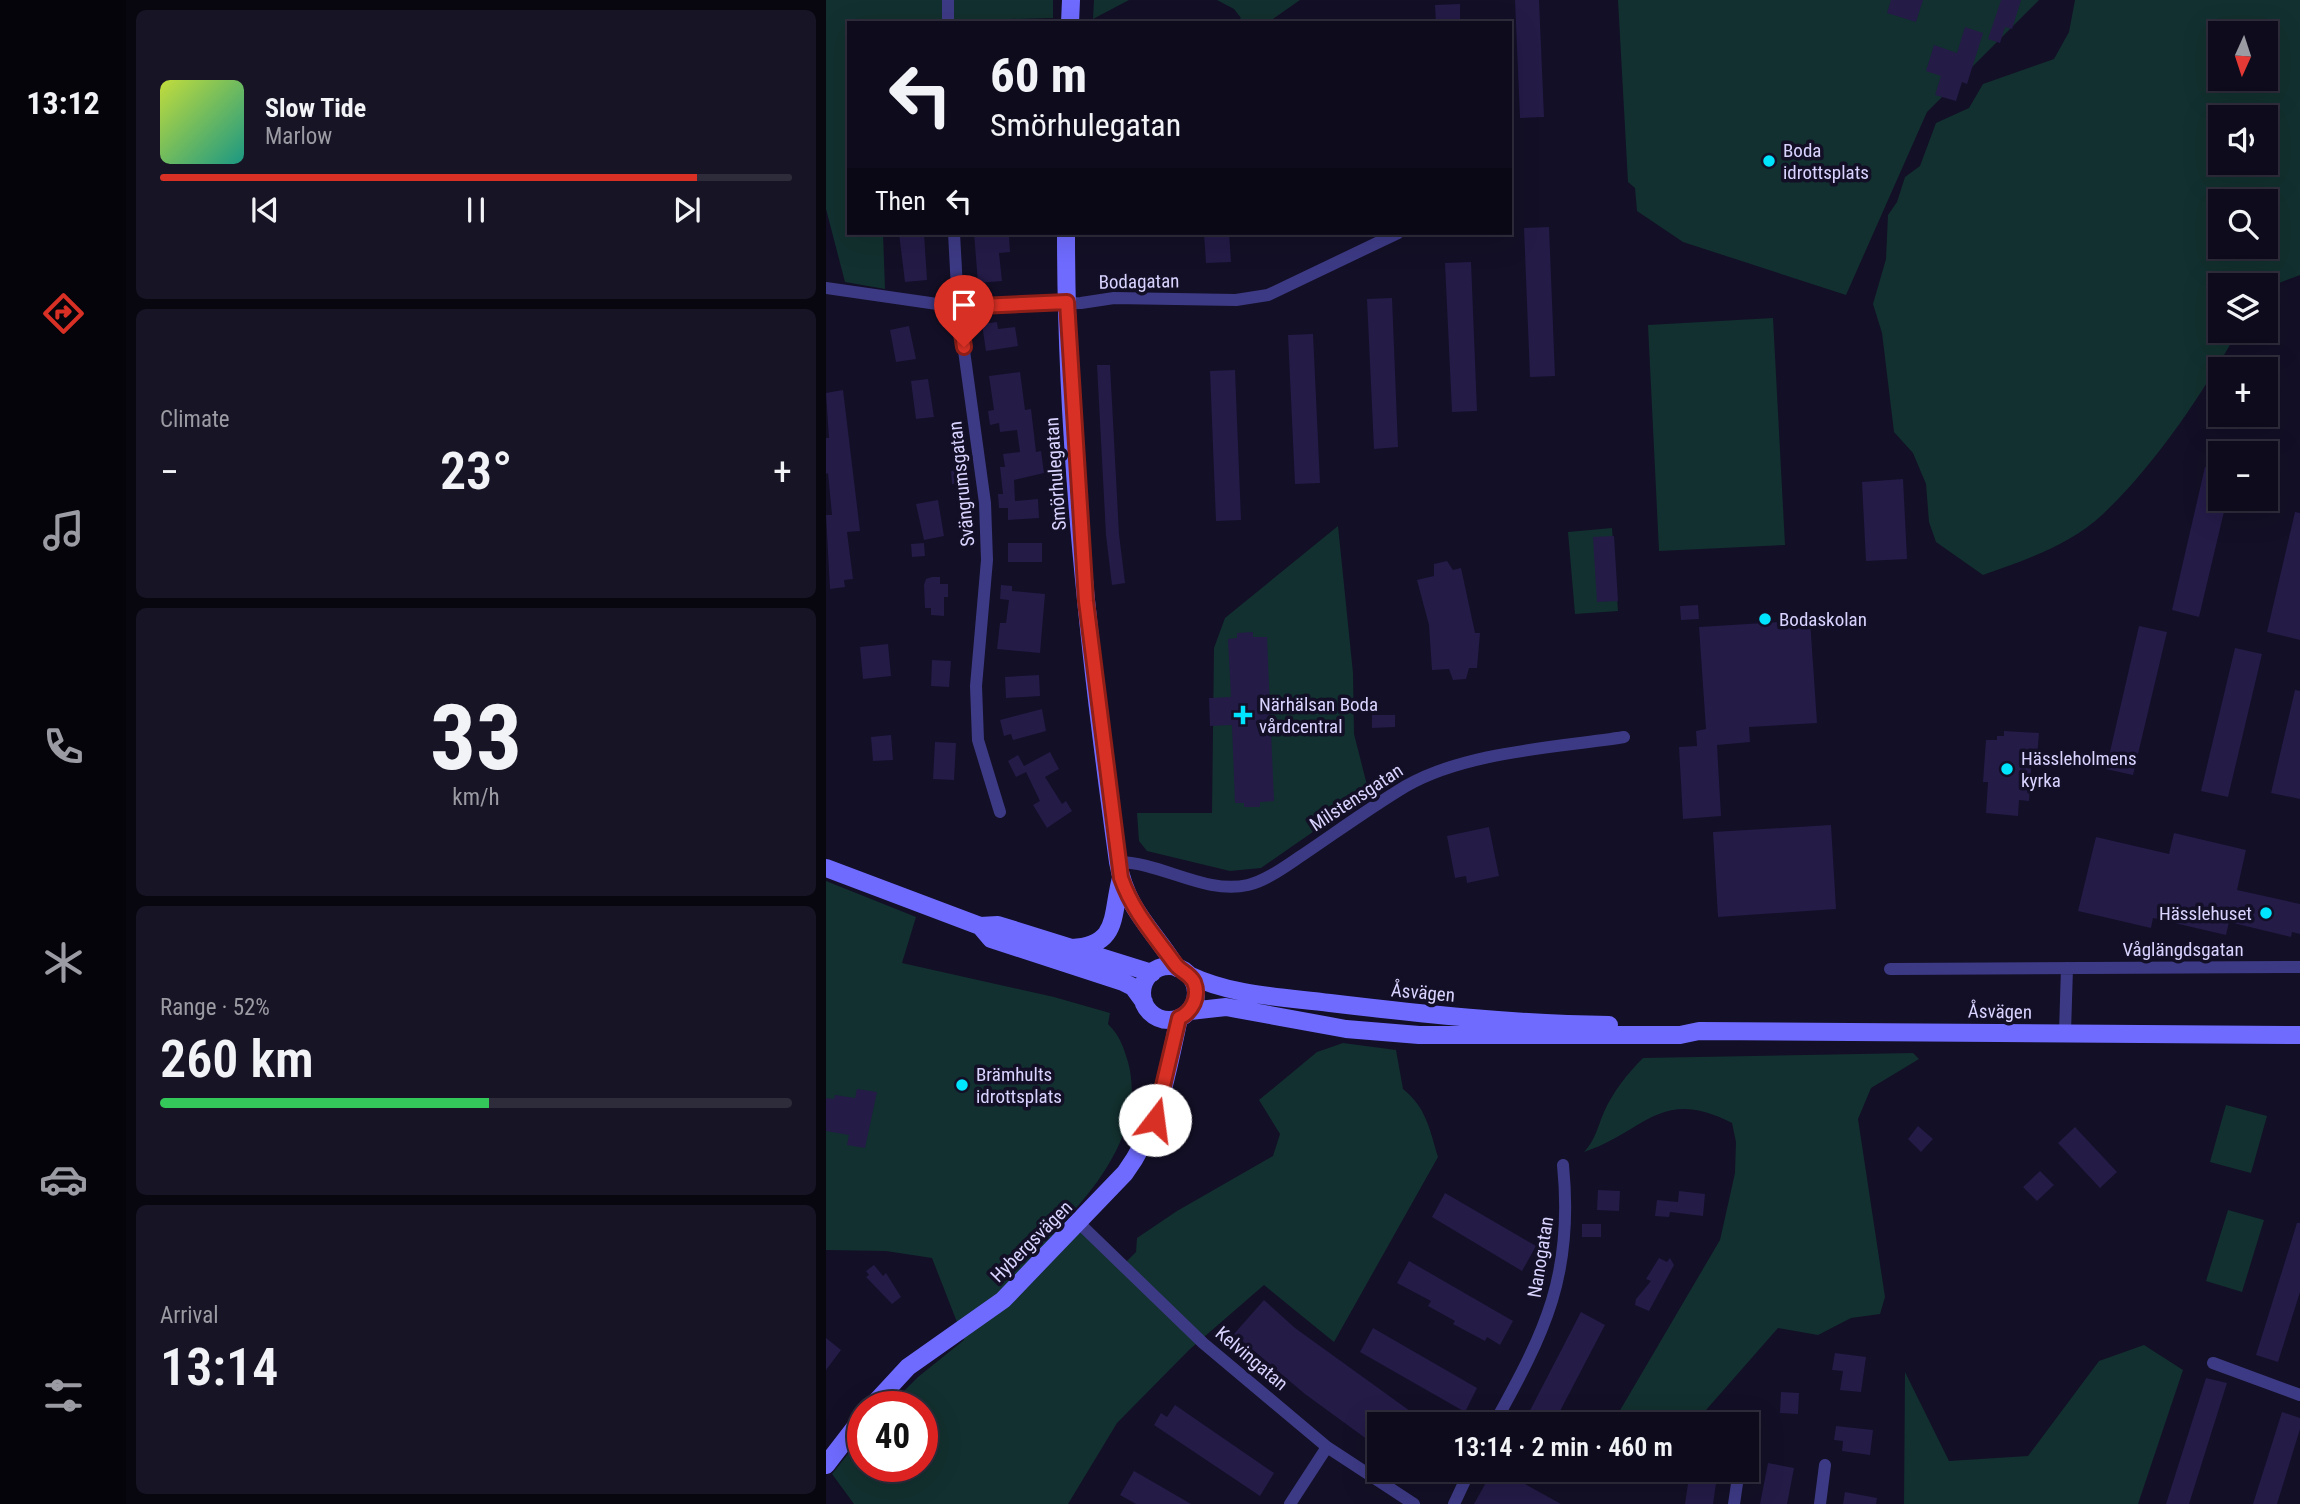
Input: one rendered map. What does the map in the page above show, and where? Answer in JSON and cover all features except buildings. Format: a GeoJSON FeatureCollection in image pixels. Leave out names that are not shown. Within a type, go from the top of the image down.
{"type":"FeatureCollection","features":[{"type":"Feature","properties":{"kind":"street"},"geometry":{"type":"LineString","coordinates":[[948,0],[948,21]]}},
{"type":"Feature","properties":{"kind":"street"},"geometry":{"type":"LineString","coordinates":[[1070,21],[1071,0]]}},
{"type":"Feature","properties":{"kind":"street","name":"Svängrumsgatan"},"geometry":{"type":"LineString","coordinates":[[954,235],[958,307],[985,503],[987,560],[976,686],[978,740],[1000,813]]}},
{"type":"Feature","properties":{"kind":"street","name":"Smörhulegatan"},"geometry":{"type":"LineString","coordinates":[[1066,235],[1067,302],[1086,601],[1119,870],[1128,898],[1153,938],[1183,971]]}},
{"type":"Feature","properties":{"kind":"street","name":"Bodagatan"},"geometry":{"type":"LineString","coordinates":[[826,288],[958,307],[1114,298],[1236,300],[1268,295],[1394,235]]}},
{"type":"Feature","properties":{"kind":"street","name":"Milstensgatan"},"geometry":{"type":"LineString","coordinates":[[1119,870],[1144,865],[1211,884],[1250,885],[1280,870],[1348,823],[1424,777],[1468,762],[1624,737]]}},
{"type":"Feature","properties":{"kind":"street"},"geometry":{"type":"LineString","coordinates":[[826,868],[979,926],[998,925],[1067,949],[1153,972]]}},
{"type":"Feature","properties":{"kind":"street","name":"Smörhulegatan"},"geometry":{"type":"LineString","coordinates":[[1067,949],[1094,944],[1107,936],[1113,921],[1119,870]]}},
{"type":"Feature","properties":{"kind":"street"},"geometry":{"type":"LineString","coordinates":[[979,926],[991,939],[1124,982],[1133,987],[1148,1008],[1167,1020],[1184,1014],[1196,995],[1183,971],[1163,967],[1153,972],[1144,984],[1148,1008]]}},
{"type":"Feature","properties":{"kind":"street"},"geometry":{"type":"LineString","coordinates":[[1153,938],[1153,972]]}},
{"type":"Feature","properties":{"kind":"street","name":"Våglängdsgatan"},"geometry":{"type":"LineString","coordinates":[[1890,969],[2300,967]]}},
{"type":"Feature","properties":{"kind":"street"},"geometry":{"type":"LineString","coordinates":[[2065,1032],[2067,968]]}},
{"type":"Feature","properties":{"kind":"street","name":"Åsvägen"},"geometry":{"type":"LineString","coordinates":[[1183,971],[1234,991],[1422,1013],[1585,1024],[1682,1026],[1699,1031]]}},
{"type":"Feature","properties":{"kind":"street","name":"Åsvägen"},"geometry":{"type":"LineString","coordinates":[[1184,1014],[1226,1007],[1346,1029],[1441,1036],[1680,1035],[1699,1031],[2300,1035]]}},
{"type":"Feature","properties":{"kind":"street","name":"Hybergsvägen"},"geometry":{"type":"LineString","coordinates":[[1148,1008],[1162,1036],[1167,1064]]}},
{"type":"Feature","properties":{"kind":"street","name":"Hybergsvägen"},"geometry":{"type":"LineString","coordinates":[[886,1391],[908,1367],[1003,1300],[1125,1173],[1143,1146],[1155,1120],[1167,1064],[1184,1014]]}},
{"type":"Feature","properties":{"kind":"street","name":"Nanogatan"},"geometry":{"type":"LineString","coordinates":[[1501,1412],[1528,1366],[1553,1305],[1567,1228],[1563,1165]]}},
{"type":"Feature","properties":{"kind":"street","name":"Kelvingatan"},"geometry":{"type":"LineString","coordinates":[[1079,1223],[1203,1343],[1327,1447],[1414,1504]]}},
{"type":"Feature","properties":{"kind":"street"},"geometry":{"type":"LineString","coordinates":[[2213,1363],[2300,1395]]}},
{"type":"Feature","properties":{"kind":"street"},"geometry":{"type":"LineString","coordinates":[[826,1465],[847,1438]]}},
{"type":"Feature","properties":{"kind":"street"},"geometry":{"type":"LineString","coordinates":[[1290,1504],[1327,1447]]}},
{"type":"Feature","properties":{"kind":"street"},"geometry":{"type":"LineString","coordinates":[[1819,1504],[1825,1465]]}},
{"type":"Feature","properties":{"kind":"street"},"geometry":{"type":"LineString","coordinates":[[1454,1504],[1464,1482]]}},
{"type":"Feature","properties":{"kind":"street"},"geometry":{"type":"LineString","coordinates":[[1734,1504],[1737,1482]]}},
{"type":"Feature","properties":{"kind":"green space"},"geometry":{"type":"Polygon","coordinates":[[[826,0],[1053,0],[1053,18],[847,21],[847,235],[883,235],[885,289],[845,282],[826,209],[826,0]]]}},
{"type":"Feature","properties":{"kind":"green space"},"geometry":{"type":"Polygon","coordinates":[[[1094,0],[1129,0],[1093,19],[1094,0]]]}},
{"type":"Feature","properties":{"kind":"green space"},"geometry":{"type":"Polygon","coordinates":[[[1217,0],[1300,0],[1270,21],[1237,21],[1241,18],[1234,9],[1217,0]]]}},
{"type":"Feature","properties":{"kind":"green space","name":"Boda idrottsplats"},"geometry":{"type":"Polygon","coordinates":[[[1618,0],[2039,0],[1927,112],[1846,295],[1683,242],[1637,211],[1635,188],[1628,182],[1618,0]]]}},
{"type":"Feature","properties":{"kind":"green space"},"geometry":{"type":"Polygon","coordinates":[[[2075,0],[2300,0],[2300,275],[2278,284],[2278,273],[2208,273],[2208,343],[2231,343],[2223,357],[2208,357],[2208,382],[2159,452],[2122,495],[2089,526],[2045,551],[1983,575],[1936,542],[1929,522],[1926,484],[1913,453],[1894,432],[1882,333],[1873,304],[1886,259],[1888,215],[1897,202],[1905,177],[1920,166],[1936,123],[1969,108],[1983,84],[2054,59],[2069,32],[2075,0]]]}},
{"type":"Feature","properties":{"kind":"green space"},"geometry":{"type":"Polygon","coordinates":[[[1773,318],[1785,545],[1659,551],[1648,325],[1773,318]]]}},
{"type":"Feature","properties":{"kind":"green space"},"geometry":{"type":"Polygon","coordinates":[[[1338,526],[1353,673],[1354,734],[1369,793],[1261,868],[1230,871],[1147,851],[1139,841],[1137,813],[1212,813],[1214,648],[1225,618],[1338,526]]]}},
{"type":"Feature","properties":{"kind":"green space"},"geometry":{"type":"Polygon","coordinates":[[[1612,528],[1618,611],[1575,614],[1568,532],[1612,528]]]}},
{"type":"Feature","properties":{"kind":"green space"},"geometry":{"type":"Polygon","coordinates":[[[826,881],[916,917],[902,963],[1054,997],[1110,1013],[1108,1024],[1121,1042],[1128,1062],[1132,1084],[1131,1105],[1126,1126],[1108,1165],[1068,1217],[1119,1269],[1136,1252],[1137,1238],[1177,1211],[1273,1156],[1280,1134],[1259,1100],[1317,1052],[1343,1043],[1396,1050],[1403,1089],[1422,1111],[1438,1157],[1334,1342],[1264,1285],[1189,1350],[1117,1423],[1068,1504],[854,1504],[832,1474],[847,1455],[847,1482],[938,1482],[938,1391],[904,1391],[964,1340],[932,1258],[886,1251],[826,1250],[826,881]]]}},
{"type":"Feature","properties":{"kind":"green space"},"geometry":{"type":"Polygon","coordinates":[[[1913,1053],[1919,1059],[1871,1088],[1858,1119],[1885,1297],[1880,1314],[1851,1318],[1818,1335],[1778,1328],[1706,1410],[1619,1412],[1720,1240],[1735,1173],[1736,1142],[1732,1123],[1707,1113],[1687,1109],[1654,1116],[1584,1152],[1594,1138],[1616,1090],[1643,1058],[1913,1053]]]}},
{"type":"Feature","properties":{"kind":"green space"},"geometry":{"type":"Polygon","coordinates":[[[2226,1105],[2267,1116],[2251,1173],[2210,1162],[2226,1105]]]}},
{"type":"Feature","properties":{"kind":"green space"},"geometry":{"type":"Polygon","coordinates":[[[2228,1210],[2264,1220],[2242,1292],[2206,1281],[2228,1210]]]}},
{"type":"Feature","properties":{"kind":"green space"},"geometry":{"type":"Polygon","coordinates":[[[2144,1345],[2183,1370],[2138,1504],[1904,1504],[1905,1372],[1949,1461],[2028,1456],[2099,1361],[2144,1345]]]}},
{"type":"Feature","properties":{"kind":"place","name":"Boda idrottsplats"},"geometry":{"type":"Point","coordinates":[1769,161]}},
{"type":"Feature","properties":{"kind":"place","name":"Bodaskolan"},"geometry":{"type":"Point","coordinates":[1765,619]}},
{"type":"Feature","properties":{"kind":"place","name":"Närhälsan Boda vårdcentral"},"geometry":{"type":"Point","coordinates":[1243,715]}},
{"type":"Feature","properties":{"kind":"place","name":"Hässleholmens kyrka"},"geometry":{"type":"Point","coordinates":[2007,769]}},
{"type":"Feature","properties":{"kind":"place","name":"Hässlehuset"},"geometry":{"type":"Point","coordinates":[2266,913]}},
{"type":"Feature","properties":{"kind":"place","name":"Brämhults idrottsplats"},"geometry":{"type":"Point","coordinates":[962,1085]}},
{"type":"Feature","properties":{"kind":"route"},"geometry":{"type":"LineString","coordinates":[[964,347],[958,307],[1067,302],[1072,421],[1086,601],[1102,748],[1121,878],[1136,913],[1177,968],[1189,975],[1196,990],[1192,1007],[1179,1018],[1155,1120]]}}]}
